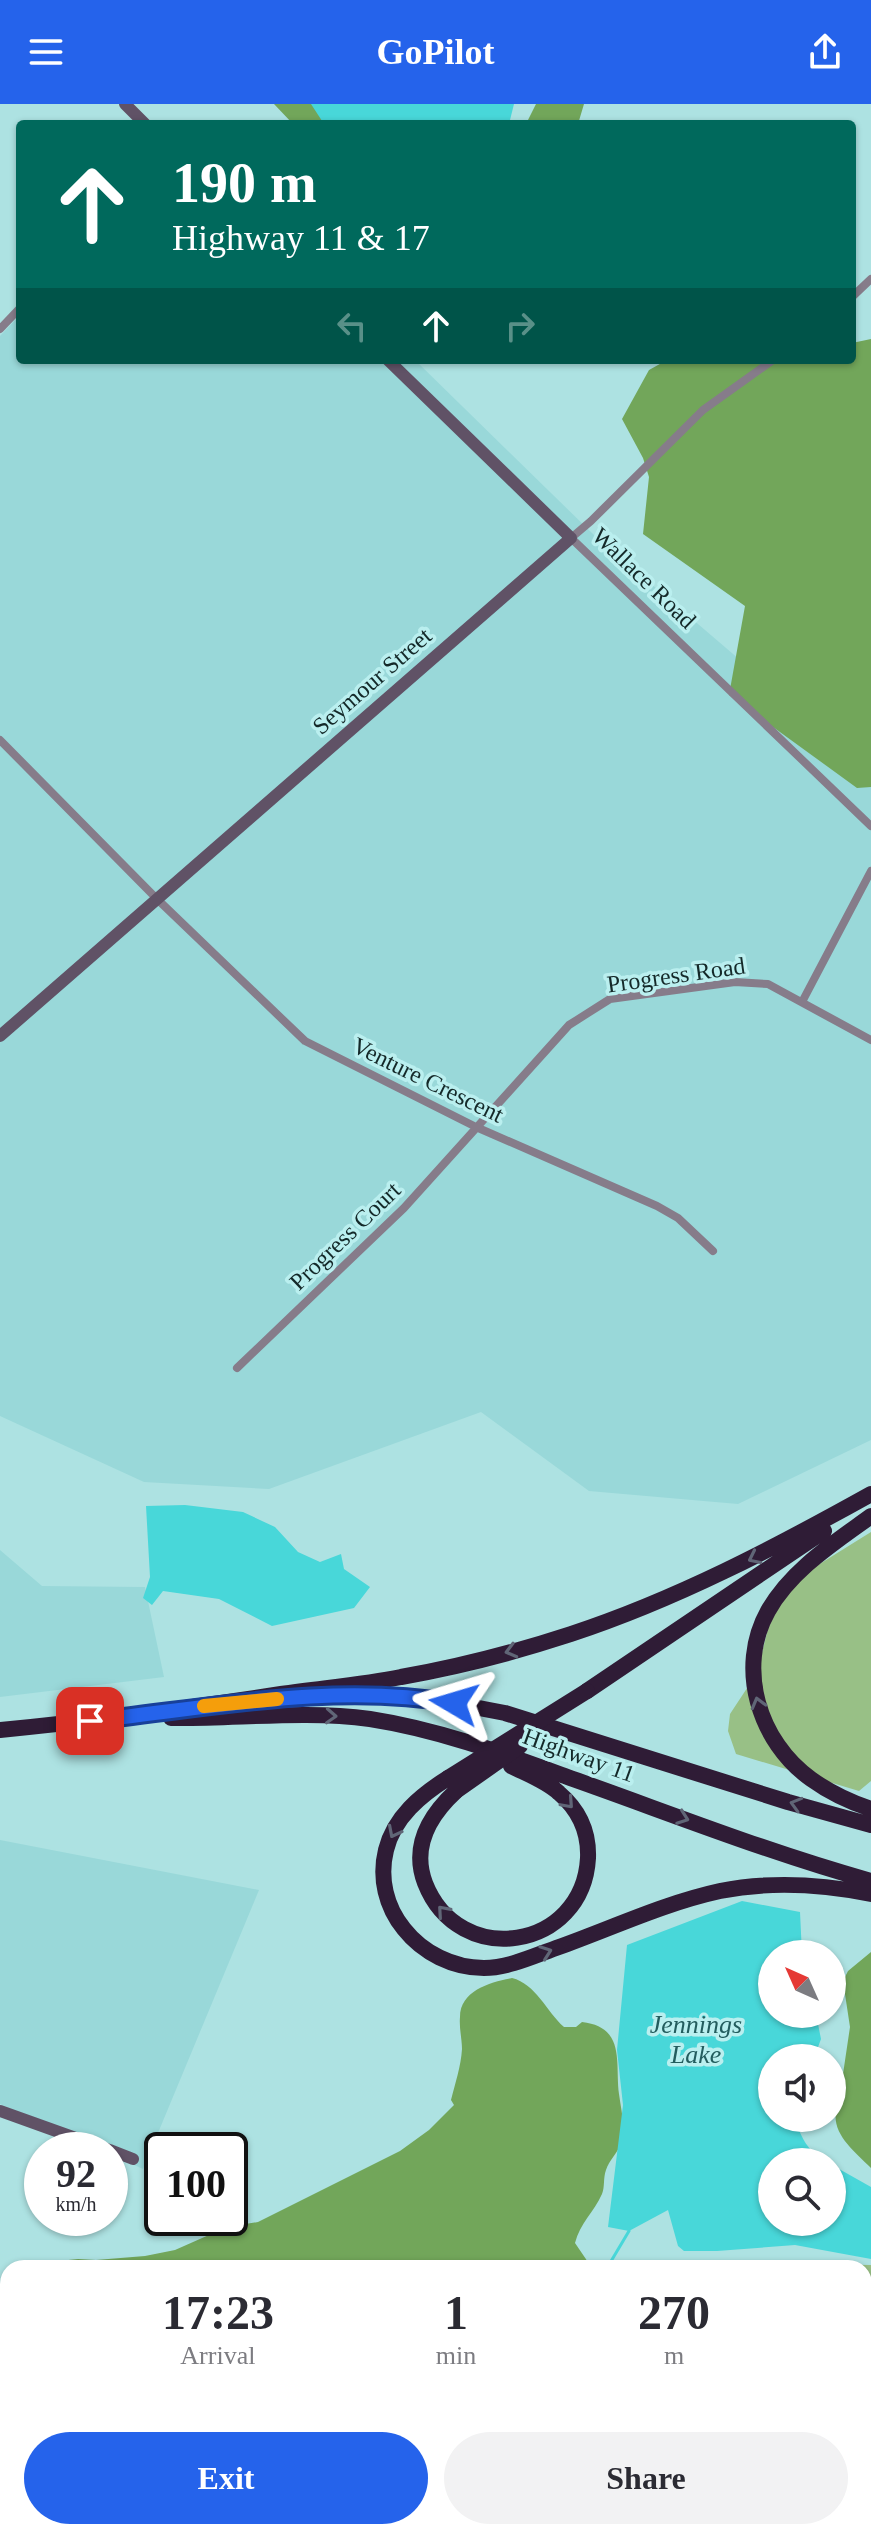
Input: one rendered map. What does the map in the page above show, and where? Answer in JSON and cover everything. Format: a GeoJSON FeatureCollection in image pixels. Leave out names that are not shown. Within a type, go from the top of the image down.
{"type":"FeatureCollection","features":[{"type":"Feature","properties":{"kind":"highway"},"geometry":{"type":"LineString","coordinates":[[589,1696],[871,1495]]}},
{"type":"Feature","properties":{"kind":"highway"},"geometry":{"type":"LineString","coordinates":[[0,1730],[197,1712],[401,1677],[501,1654],[570,1634],[709,1580],[871,1495]]}},
{"type":"Feature","properties":{"kind":"highway"},"geometry":{"type":"LineString","coordinates":[[871,1514],[452,1784],[424,1794],[399,1821],[388,1843],[383,1880],[394,1915],[410,1937],[432,1954],[455,1964],[482,1968],[511,1963],[674,1905],[735,1889],[812,1885],[871,1894]]}},
{"type":"Feature","properties":{"kind":"highway"},"geometry":{"type":"LineString","coordinates":[[871,1514],[817,1556],[784,1590],[762,1624],[753,1664],[758,1704],[767,1728],[783,1752],[799,1770],[820,1786],[871,1809]]}},
{"type":"Feature","properties":{"kind":"highway","name":"Highway 11"},"geometry":{"type":"LineString","coordinates":[[197,1712],[340,1696],[396,1696],[477,1706],[871,1825]]}},
{"type":"Feature","properties":{"kind":"highway","name":"Highway 11"},"geometry":{"type":"LineString","coordinates":[[197,1712],[369,1719],[431,1731],[747,1842],[871,1881]]}},
{"type":"Feature","properties":{"kind":"highway"},"geometry":{"type":"LineString","coordinates":[[369,1719],[512,1767],[550,1786],[569,1803],[587,1836],[586,1872],[576,1897],[549,1926],[524,1937],[482,1937],[459,1927],[434,1902],[423,1877],[421,1850],[434,1813],[452,1784]]}},
{"type":"Feature","properties":{"kind":"street"},"geometry":{"type":"LineString","coordinates":[[125,104],[141,120]]}},
{"type":"Feature","properties":{"kind":"street"},"geometry":{"type":"LineString","coordinates":[[856,293],[871,279]]}},
{"type":"Feature","properties":{"kind":"street"},"geometry":{"type":"LineString","coordinates":[[0,329],[16,312]]}},
{"type":"Feature","properties":{"kind":"street","name":"Wallace Road"},"geometry":{"type":"LineString","coordinates":[[392,364],[871,826]]}},
{"type":"Feature","properties":{"kind":"street","name":"Seymour Street"},"geometry":{"type":"LineString","coordinates":[[0,1036],[591,521],[703,410],[767,364]]}},
{"type":"Feature","properties":{"kind":"street","name":"Venture Crescent"},"geometry":{"type":"LineString","coordinates":[[0,740],[156,898],[305,1041],[476,1127],[657,1206],[678,1218],[713,1251]]}},
{"type":"Feature","properties":{"kind":"street"},"geometry":{"type":"LineString","coordinates":[[802,1002],[871,871]]}},
{"type":"Feature","properties":{"kind":"street","name":"Progress Road"},"geometry":{"type":"LineString","coordinates":[[476,1127],[569,1025],[610,999],[735,982],[768,984],[871,1040]]}},
{"type":"Feature","properties":{"kind":"street","name":"Progress Court"},"geometry":{"type":"LineString","coordinates":[[237,1368],[404,1208],[476,1127]]}},
{"type":"Feature","properties":{"kind":"street"},"geometry":{"type":"LineString","coordinates":[[0,2111],[59,2132]]}},
{"type":"Feature","properties":{"kind":"street"},"geometry":{"type":"LineString","coordinates":[[128,2157],[133,2159]]}},
{"type":"Feature","properties":{"kind":"shaded area"},"geometry":{"type":"Polygon","coordinates":[[[16,319],[16,364],[419,364],[594,535],[871,772],[871,1440],[738,1504],[589,1491],[481,1412],[269,1489],[144,1482],[0,1416],[0,336],[16,319]]]}},
{"type":"Feature","properties":{"kind":"shaded area"},"geometry":{"type":"Polygon","coordinates":[[[0,1550],[42,1586],[145,1587],[164,1677],[0,1697],[0,1550]]]}},
{"type":"Feature","properties":{"kind":"shaded area"},"geometry":{"type":"Polygon","coordinates":[[[0,1840],[259,1890],[158,2132],[144,2132],[143,2169],[128,2162],[128,2132],[62,2132],[0,2104],[0,1840]]]}},
{"type":"Feature","properties":{"kind":"green space"},"geometry":{"type":"Polygon","coordinates":[[[274,104],[331,104],[333,120],[289,120],[274,104]]]}},
{"type":"Feature","properties":{"kind":"green space"},"geometry":{"type":"Polygon","coordinates":[[[536,104],[584,104],[579,120],[528,120],[536,104]]]}},
{"type":"Feature","properties":{"kind":"green space"},"geometry":{"type":"Polygon","coordinates":[[[871,339],[871,787],[857,788],[729,695],[745,606],[643,534],[649,477],[643,458],[622,419],[649,370],[660,364],[856,364],[856,342],[871,339]]]}},
{"type":"Feature","properties":{"kind":"green space"},"geometry":{"type":"Polygon","coordinates":[[[871,1532],[871,1781],[859,1791],[736,1754],[728,1731],[730,1714],[757,1673],[775,1600],[781,1588],[871,1532]]]}},
{"type":"Feature","properties":{"kind":"green space"},"geometry":{"type":"Polygon","coordinates":[[[871,1952],[871,2168],[839,2132],[846,2132],[846,2054],[850,2027],[846,2001],[848,1971],[871,1952]]]}},
{"type":"Feature","properties":{"kind":"green space"},"geometry":{"type":"Polygon","coordinates":[[[512,1978],[520,1981],[534,1992],[564,2027],[576,2027],[582,2022],[596,2025],[606,2031],[616,2048],[622,2137],[620,2147],[606,2170],[602,2194],[575,2243],[587,2260],[96,2260],[175,2250],[207,2236],[248,2236],[248,2224],[258,2222],[400,2151],[429,2130],[454,2105],[451,2100],[462,2045],[461,2008],[471,1994],[486,1985],[512,1978]]]}},
{"type":"Feature","properties":{"kind":"water"},"geometry":{"type":"Polygon","coordinates":[[[311,104],[514,104],[510,120],[321,120],[311,104]]]}},
{"type":"Feature","properties":{"kind":"water"},"geometry":{"type":"Polygon","coordinates":[[[185,1505],[243,1512],[275,1527],[298,1552],[320,1562],[341,1554],[344,1569],[370,1587],[354,1608],[272,1626],[219,1599],[163,1591],[152,1605],[143,1598],[150,1577],[146,1506],[185,1505]]]}},
{"type":"Feature","properties":{"kind":"water","name":"Jennings Lake"},"geometry":{"type":"Polygon","coordinates":[[[742,1901],[800,1912],[801,1940],[758,1940],[758,2028],[819,2028],[821,2039],[819,2044],[758,2044],[758,2132],[800,2132],[810,2148],[758,2148],[758,2236],[846,2236],[846,2173],[871,2187],[871,2259],[795,2245],[684,2251],[678,2246],[668,2210],[629,2231],[608,2227],[623,2105],[617,2050],[627,1945],[742,1901]]]}},
{"type":"Feature","properties":{"kind":"waterway"},"geometry":{"type":"LineString","coordinates":[[612,2260],[629,2231]]}},
{"type":"Feature","properties":{"kind":"slow traffic"},"geometry":{"type":"LineString","coordinates":[[204,1706],[277,1699]]}},
{"type":"Feature","properties":{"kind":"route"},"geometry":{"type":"LineString","coordinates":[[90,1721],[196,1707],[321,1696],[396,1696],[454,1703]]}}]}
